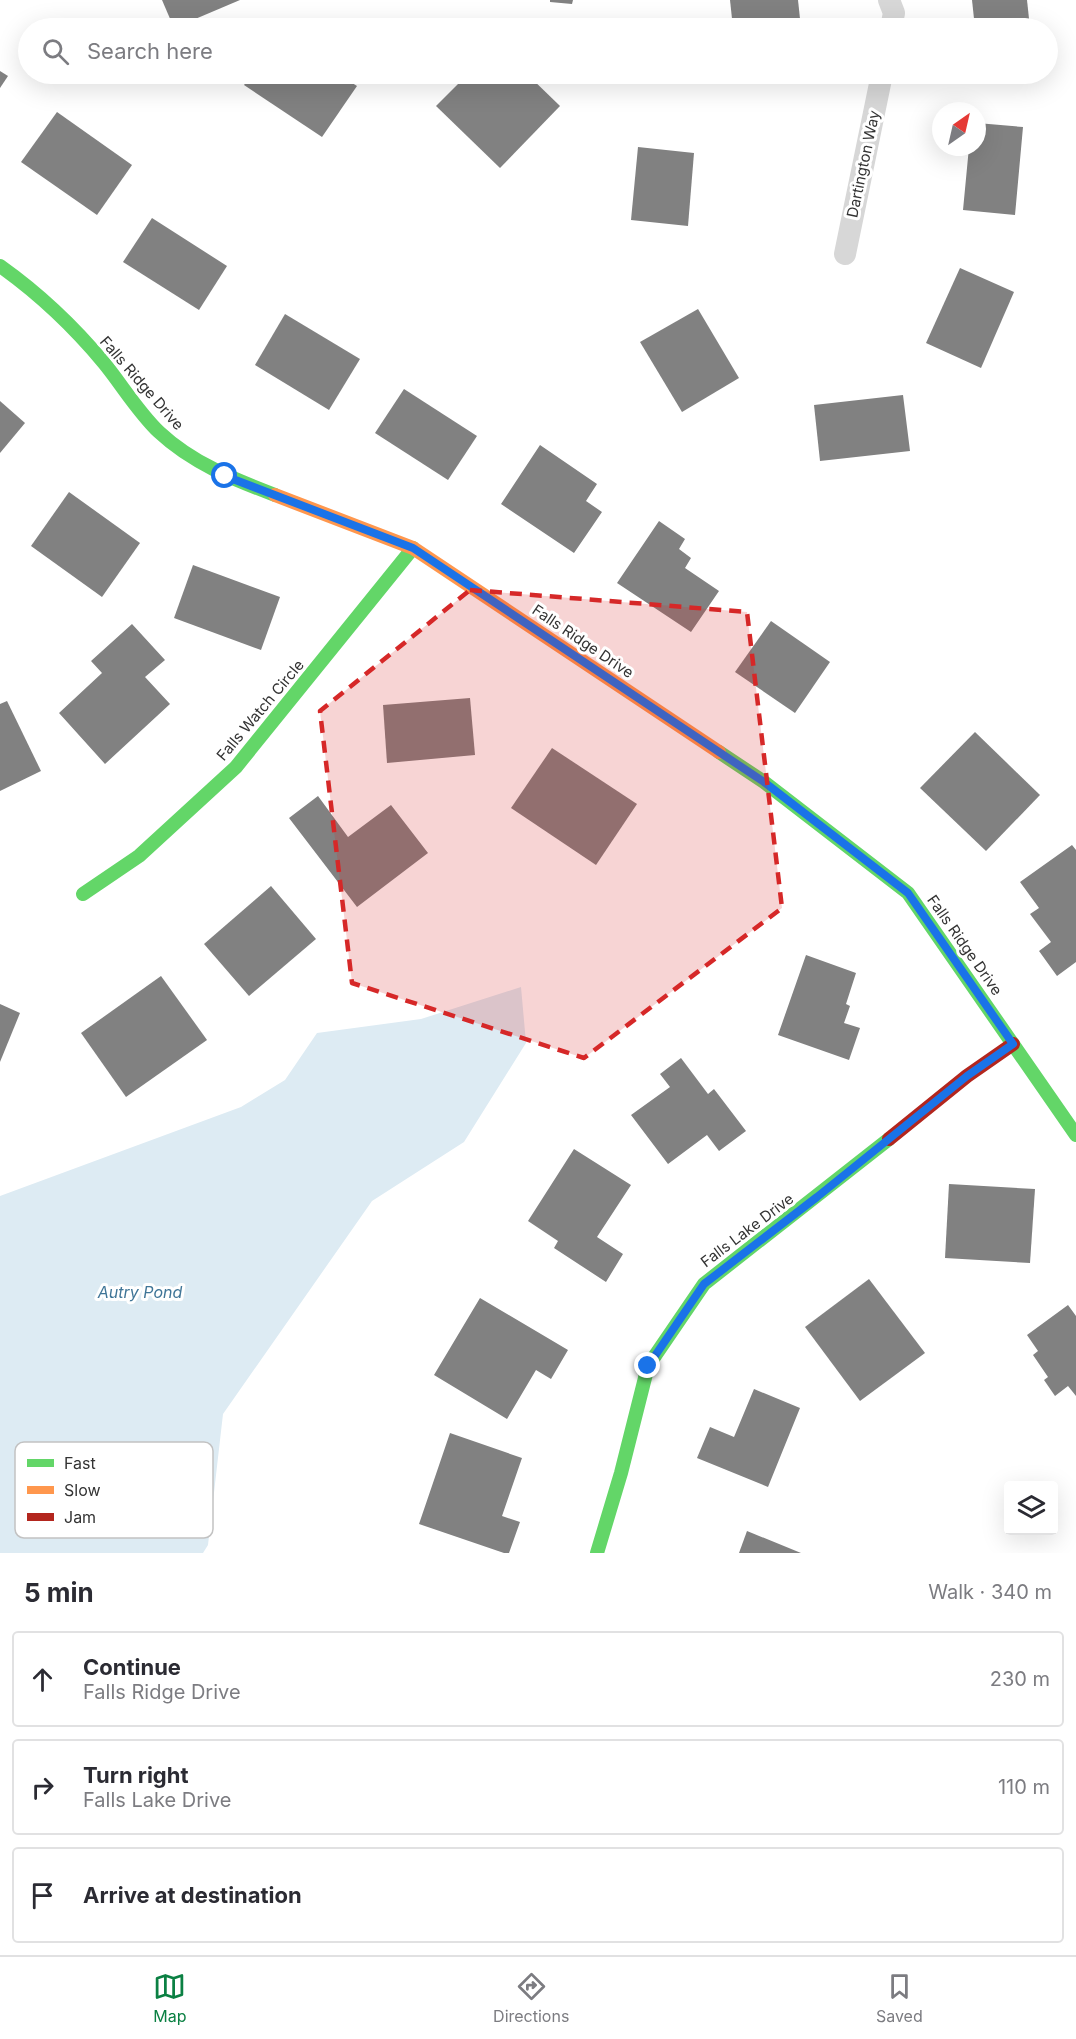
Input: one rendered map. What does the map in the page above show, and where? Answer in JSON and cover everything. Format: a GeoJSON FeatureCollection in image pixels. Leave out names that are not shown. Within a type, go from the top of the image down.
{"type":"FeatureCollection","features":[{"type":"Feature","properties":{"kind":"street"},"geometry":{"type":"LineString","coordinates":[[889,0],[894,13],[893,18]]}},
{"type":"Feature","properties":{"kind":"street","name":"Dartington Way"},"geometry":{"type":"LineString","coordinates":[[845,254],[880,84]]}},
{"type":"Feature","properties":{"kind":"street","name":"Falls Ridge Drive"},"geometry":{"type":"LineString","coordinates":[[0,266],[21,280],[64,321],[102,361],[158,431],[190,457],[225,476],[413,548],[764,782],[908,893],[1076,1135]]}},
{"type":"Feature","properties":{"kind":"street","name":"Falls Watch Circle"},"geometry":{"type":"LineString","coordinates":[[83,894],[139,856],[236,767],[413,548]]}},
{"type":"Feature","properties":{"kind":"street","name":"Falls Lake Drive"},"geometry":{"type":"LineString","coordinates":[[597,1553],[621,1473],[648,1366],[704,1284],[817,1197],[967,1076],[1013,1044]]}},
{"type":"Feature","properties":{"kind":"highlighted area"},"geometry":{"type":"Polygon","coordinates":[[[470,590],[747,612],[782,908],[584,1058],[352,983],[320,711],[470,590]]]}},
{"type":"Feature","properties":{"kind":"water","name":"Autry Pond"},"geometry":{"type":"Polygon","coordinates":[[[521,987],[526,1043],[464,1142],[372,1201],[223,1414],[213,1501],[213,1442],[15,1442],[15,1538],[209,1538],[203,1553],[0,1553],[0,1196],[241,1107],[285,1080],[317,1033],[421,1019],[521,987]]]}},
{"type":"Feature","properties":{"kind":"building"},"geometry":{"type":"Polygon","coordinates":[[[162,0],[240,0],[198,18],[170,18],[162,0]]]}},
{"type":"Feature","properties":{"kind":"building"},"geometry":{"type":"Polygon","coordinates":[[[550,0],[573,0],[572,4],[550,2],[550,0]]]}},
{"type":"Feature","properties":{"kind":"building"},"geometry":{"type":"Polygon","coordinates":[[[730,0],[798,0],[800,18],[732,18],[730,0]]]}},
{"type":"Feature","properties":{"kind":"building"},"geometry":{"type":"Polygon","coordinates":[[[972,0],[1027,0],[1029,18],[974,18],[972,0]]]}},
{"type":"Feature","properties":{"kind":"building"},"geometry":{"type":"Polygon","coordinates":[[[0,71],[8,76],[0,88],[0,71]]]}},
{"type":"Feature","properties":{"kind":"building"},"geometry":{"type":"Polygon","coordinates":[[[354,84],[357,86],[322,137],[244,85],[354,84]]]}},
{"type":"Feature","properties":{"kind":"building"},"geometry":{"type":"Polygon","coordinates":[[[458,84],[537,84],[560,106],[500,168],[436,106],[458,84]]]}},
{"type":"Feature","properties":{"kind":"building"},"geometry":{"type":"Polygon","coordinates":[[[57,112],[132,165],[97,215],[21,162],[57,112]]]}},
{"type":"Feature","properties":{"kind":"building"},"geometry":{"type":"Polygon","coordinates":[[[986,124],[1023,127],[1015,215],[963,210],[968,156],[986,156],[986,124]]]}},
{"type":"Feature","properties":{"kind":"building"},"geometry":{"type":"Polygon","coordinates":[[[638,147],[694,153],[688,226],[631,220],[638,147]]]}},
{"type":"Feature","properties":{"kind":"building"},"geometry":{"type":"Polygon","coordinates":[[[152,218],[227,266],[199,310],[123,262],[152,218]]]}},
{"type":"Feature","properties":{"kind":"building"},"geometry":{"type":"Polygon","coordinates":[[[960,268],[1014,292],[981,368],[926,343],[960,268]]]}},
{"type":"Feature","properties":{"kind":"building"},"geometry":{"type":"Polygon","coordinates":[[[698,309],[739,378],[682,412],[640,342],[698,309]]]}},
{"type":"Feature","properties":{"kind":"building"},"geometry":{"type":"Polygon","coordinates":[[[285,314],[360,359],[329,410],[255,365],[285,314]]]}},
{"type":"Feature","properties":{"kind":"building"},"geometry":{"type":"Polygon","coordinates":[[[404,389],[477,436],[448,480],[375,433],[404,389]]]}},
{"type":"Feature","properties":{"kind":"building"},"geometry":{"type":"Polygon","coordinates":[[[903,395],[910,451],[820,461],[814,405],[903,395]]]}},
{"type":"Feature","properties":{"kind":"building"},"geometry":{"type":"Polygon","coordinates":[[[0,401],[25,423],[0,453],[0,401]]]}},
{"type":"Feature","properties":{"kind":"building"},"geometry":{"type":"Polygon","coordinates":[[[540,445],[597,484],[586,501],[602,512],[574,553],[501,504],[540,445]]]}},
{"type":"Feature","properties":{"kind":"building"},"geometry":{"type":"Polygon","coordinates":[[[69,492],[140,543],[102,597],[31,546],[69,492]]]}},
{"type":"Feature","properties":{"kind":"building"},"geometry":{"type":"Polygon","coordinates":[[[659,521],[685,539],[679,549],[691,558],[685,568],[719,591],[691,632],[617,583],[659,521]]]}},
{"type":"Feature","properties":{"kind":"building"},"geometry":{"type":"Polygon","coordinates":[[[193,565],[280,597],[261,650],[174,618],[193,565]]]}},
{"type":"Feature","properties":{"kind":"building"},"geometry":{"type":"Polygon","coordinates":[[[771,621],[830,662],[795,713],[735,672],[771,621]]]}},
{"type":"Feature","properties":{"kind":"building"},"geometry":{"type":"Polygon","coordinates":[[[132,624],[165,660],[145,677],[170,704],[105,764],[59,713],[102,673],[91,661],[132,624]]]}},
{"type":"Feature","properties":{"kind":"building"},"geometry":{"type":"Polygon","coordinates":[[[470,698],[475,755],[387,763],[383,705],[470,698]]]}},
{"type":"Feature","properties":{"kind":"building"},"geometry":{"type":"Polygon","coordinates":[[[7,701],[41,771],[0,791],[0,704],[7,701]]]}},
{"type":"Feature","properties":{"kind":"building"},"geometry":{"type":"Polygon","coordinates":[[[975,732],[1040,795],[986,851],[920,788],[975,732]]]}},
{"type":"Feature","properties":{"kind":"building"},"geometry":{"type":"Polygon","coordinates":[[[552,748],[637,804],[596,865],[511,808],[552,748]]]}},
{"type":"Feature","properties":{"kind":"building"},"geometry":{"type":"Polygon","coordinates":[[[318,796],[348,837],[391,805],[428,853],[357,907],[289,818],[318,796]]]}},
{"type":"Feature","properties":{"kind":"building"},"geometry":{"type":"Polygon","coordinates":[[[1072,845],[1076,850],[1076,962],[1057,976],[1039,951],[1051,942],[1030,914],[1039,908],[1020,882],[1072,845]]]}},
{"type":"Feature","properties":{"kind":"building"},"geometry":{"type":"Polygon","coordinates":[[[271,886],[316,939],[249,996],[204,944],[271,886]]]}},
{"type":"Feature","properties":{"kind":"building"},"geometry":{"type":"Polygon","coordinates":[[[806,955],[856,973],[846,1004],[850,1006],[844,1023],[860,1028],[849,1060],[778,1035],[806,955]]]}},
{"type":"Feature","properties":{"kind":"building"},"geometry":{"type":"Polygon","coordinates":[[[161,976],[207,1040],[126,1097],[81,1033],[161,976]]]}},
{"type":"Feature","properties":{"kind":"building"},"geometry":{"type":"Polygon","coordinates":[[[0,1004],[20,1013],[0,1062],[0,1004]]]}},
{"type":"Feature","properties":{"kind":"building"},"geometry":{"type":"Polygon","coordinates":[[[681,1058],[708,1094],[714,1089],[746,1131],[719,1151],[707,1135],[668,1164],[631,1115],[670,1087],[660,1074],[681,1058]]]}},
{"type":"Feature","properties":{"kind":"building"},"geometry":{"type":"Polygon","coordinates":[[[574,1149],[631,1185],[597,1237],[623,1254],[606,1282],[554,1248],[558,1241],[528,1221],[574,1149]]]}},
{"type":"Feature","properties":{"kind":"building"},"geometry":{"type":"Polygon","coordinates":[[[949,1184],[1035,1189],[1030,1263],[945,1258],[949,1184]]]}},
{"type":"Feature","properties":{"kind":"building"},"geometry":{"type":"Polygon","coordinates":[[[869,1279],[925,1353],[860,1401],[805,1327],[869,1279]]]}},
{"type":"Feature","properties":{"kind":"building"},"geometry":{"type":"Polygon","coordinates":[[[480,1298],[568,1350],[551,1379],[536,1370],[507,1419],[434,1375],[480,1298]]]}},
{"type":"Feature","properties":{"kind":"building"},"geometry":{"type":"Polygon","coordinates":[[[1068,1305],[1076,1316],[1076,1396],[1068,1386],[1055,1396],[1044,1380],[1048,1377],[1033,1355],[1038,1351],[1027,1335],[1068,1305]]]}},
{"type":"Feature","properties":{"kind":"building"},"geometry":{"type":"Polygon","coordinates":[[[754,1389],[800,1408],[768,1487],[697,1458],[710,1427],[734,1437],[754,1389]]]}},
{"type":"Feature","properties":{"kind":"building"},"geometry":{"type":"Polygon","coordinates":[[[450,1433],[522,1458],[502,1516],[520,1522],[509,1553],[419,1524],[450,1433]]]}},
{"type":"Feature","properties":{"kind":"building"},"geometry":{"type":"Polygon","coordinates":[[[747,1531],[801,1553],[739,1553],[747,1531]]]}},
{"type":"Feature","properties":{"kind":"traffic: fast"},"geometry":{"type":"LineString","coordinates":[[0,266],[42,299],[80,336],[104,363],[144,416],[172,443],[214,469],[275,495]]}},
{"type":"Feature","properties":{"kind":"traffic: fast"},"geometry":{"type":"LineString","coordinates":[[83,894],[139,856],[236,767],[413,548]]}},
{"type":"Feature","properties":{"kind":"traffic: fast"},"geometry":{"type":"LineString","coordinates":[[719,752],[764,782],[908,893],[1076,1135]]}},
{"type":"Feature","properties":{"kind":"traffic: fast"},"geometry":{"type":"LineString","coordinates":[[597,1553],[621,1473],[648,1366],[704,1284],[889,1139]]}},
{"type":"Feature","properties":{"kind":"traffic: slow"},"geometry":{"type":"LineString","coordinates":[[275,495],[413,548],[719,752]]}},
{"type":"Feature","properties":{"kind":"traffic: jam"},"geometry":{"type":"LineString","coordinates":[[889,1139],[967,1076],[1013,1044]]}},
{"type":"Feature","properties":{"kind":"route"},"geometry":{"type":"LineString","coordinates":[[225,476],[413,548],[764,782],[908,893],[1013,1044],[967,1076],[817,1197],[704,1284],[648,1366]]}}]}
